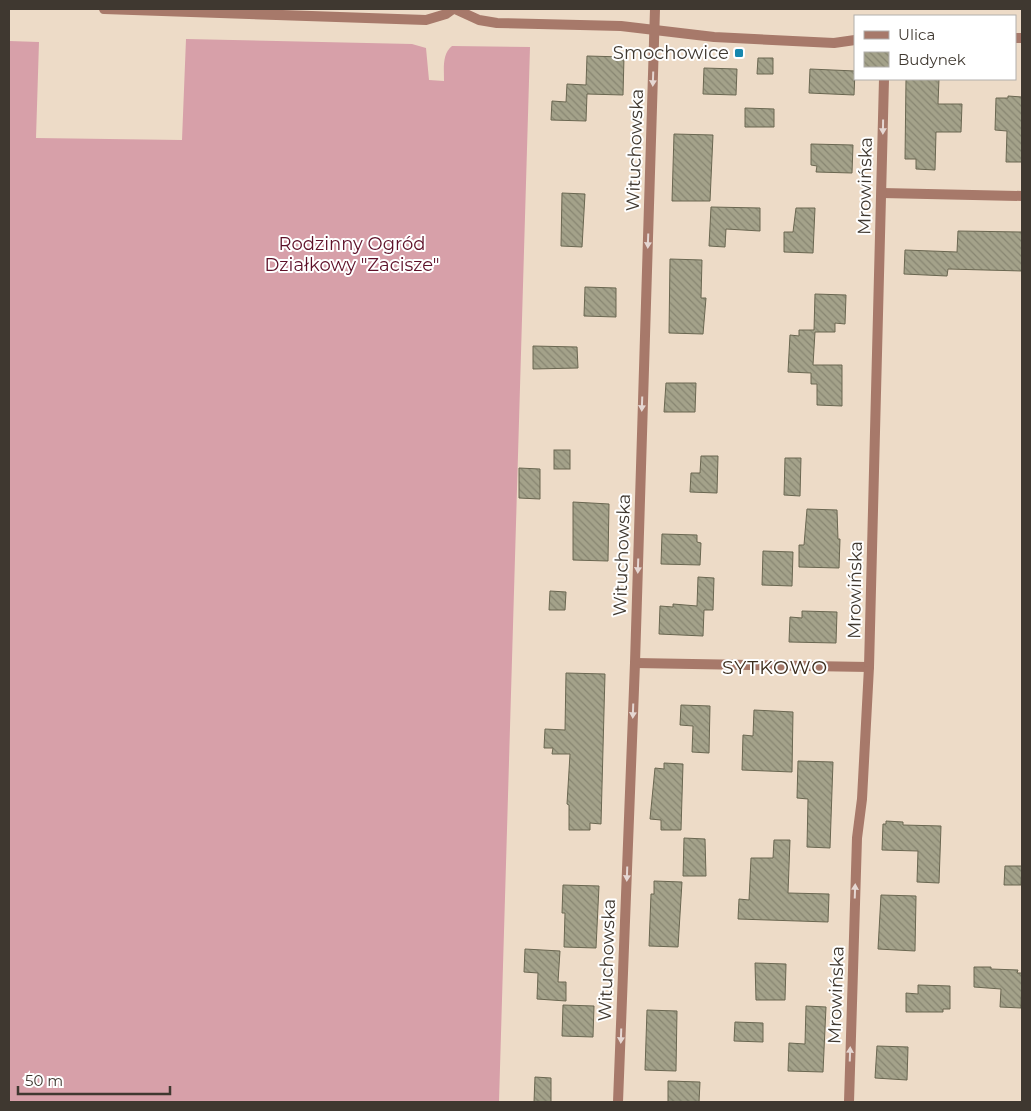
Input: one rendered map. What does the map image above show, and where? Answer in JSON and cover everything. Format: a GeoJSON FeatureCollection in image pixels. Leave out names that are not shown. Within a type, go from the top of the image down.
{"type":"FeatureCollection","features":[{"type":"Feature","properties":{"kind":"street"},"geometry":{"type":"LineString","coordinates":[[104,9],[426,20],[446,14],[454,9],[479,20],[497,23],[621,26],[714,37],[834,43],[854,40]]}},
{"type":"Feature","properties":{"kind":"street","name":"Wituchowska"},"geometry":{"type":"LineString","coordinates":[[618,1102],[635,663],[655,9]]}},
{"type":"Feature","properties":{"kind":"street","name":"Mrowińska"},"geometry":{"type":"LineString","coordinates":[[849,1102],[857,838],[862,799],[869,668],[884,80]]}},
{"type":"Feature","properties":{"kind":"street"},"geometry":{"type":"LineString","coordinates":[[882,193],[1022,196]]}},
{"type":"Feature","properties":{"kind":"street"},"geometry":{"type":"LineString","coordinates":[[635,663],[869,668]]}},
{"type":"Feature","properties":{"kind":"green space","name":"Rodzinny Ogród Działkowy \"Zacisze\""},"geometry":{"type":"Polygon","coordinates":[[[186,39],[412,44],[426,48],[429,80],[444,81],[445,57],[452,46],[530,47],[499,1102],[9,1102],[9,41],[39,42],[36,138],[182,140],[186,39]]]}},
{"type":"Feature","properties":{"kind":"building"},"geometry":{"type":"Polygon","coordinates":[[[587,56],[624,57],[623,95],[587,94],[586,121],[551,120],[552,101],[566,102],[567,84],[586,85],[587,56]]]}},
{"type":"Feature","properties":{"kind":"building"},"geometry":{"type":"Polygon","coordinates":[[[758,58],[773,58],[773,74],[757,74],[758,58]]]}},
{"type":"Feature","properties":{"kind":"building"},"geometry":{"type":"Polygon","coordinates":[[[704,68],[737,69],[736,95],[703,94],[704,68]]]}},
{"type":"Feature","properties":{"kind":"building"},"geometry":{"type":"Polygon","coordinates":[[[810,69],[854,71],[854,95],[809,93],[810,69]]]}},
{"type":"Feature","properties":{"kind":"building"},"geometry":{"type":"Polygon","coordinates":[[[906,80],[939,80],[938,104],[962,104],[961,132],[936,132],[935,170],[916,169],[916,159],[905,159],[906,80]]]}},
{"type":"Feature","properties":{"kind":"building"},"geometry":{"type":"Polygon","coordinates":[[[1008,96],[1022,97],[1022,162],[1006,162],[1007,131],[995,130],[996,98],[1008,98],[1008,96]]]}},
{"type":"Feature","properties":{"kind":"building"},"geometry":{"type":"Polygon","coordinates":[[[745,108],[774,109],[774,127],[745,127],[745,108]]]}},
{"type":"Feature","properties":{"kind":"building"},"geometry":{"type":"Polygon","coordinates":[[[674,134],[713,135],[710,201],[672,201],[674,134]]]}},
{"type":"Feature","properties":{"kind":"building"},"geometry":{"type":"Polygon","coordinates":[[[811,144],[853,145],[852,173],[816,172],[817,166],[811,165],[811,144]]]}},
{"type":"Feature","properties":{"kind":"building"},"geometry":{"type":"Polygon","coordinates":[[[562,193],[585,194],[582,247],[561,246],[562,193]]]}},
{"type":"Feature","properties":{"kind":"building"},"geometry":{"type":"Polygon","coordinates":[[[711,207],[760,208],[760,231],[726,229],[725,247],[709,246],[711,207]]]}},
{"type":"Feature","properties":{"kind":"building"},"geometry":{"type":"Polygon","coordinates":[[[796,208],[815,208],[813,253],[784,252],[784,232],[793,232],[796,208]]]}},
{"type":"Feature","properties":{"kind":"building"},"geometry":{"type":"Polygon","coordinates":[[[958,231],[1022,232],[1022,271],[948,269],[947,276],[904,274],[905,250],[957,252],[958,231]]]}},
{"type":"Feature","properties":{"kind":"building"},"geometry":{"type":"Polygon","coordinates":[[[670,259],[702,260],[701,298],[706,298],[703,334],[669,333],[670,259]]]}},
{"type":"Feature","properties":{"kind":"building"},"geometry":{"type":"Polygon","coordinates":[[[585,287],[616,288],[616,317],[584,316],[585,287]]]}},
{"type":"Feature","properties":{"kind":"building"},"geometry":{"type":"Polygon","coordinates":[[[815,294],[846,295],[845,324],[835,323],[835,332],[815,332],[813,365],[842,365],[842,406],[817,405],[817,384],[811,384],[811,373],[788,372],[790,335],[799,336],[799,330],[814,330],[815,294]]]}},
{"type":"Feature","properties":{"kind":"building"},"geometry":{"type":"Polygon","coordinates":[[[533,346],[577,347],[578,368],[533,369],[533,346]]]}},
{"type":"Feature","properties":{"kind":"building"},"geometry":{"type":"Polygon","coordinates":[[[666,383],[696,383],[695,412],[664,412],[666,383]]]}},
{"type":"Feature","properties":{"kind":"building"},"geometry":{"type":"Polygon","coordinates":[[[554,450],[570,450],[570,469],[554,469],[554,450]]]}},
{"type":"Feature","properties":{"kind":"building"},"geometry":{"type":"Polygon","coordinates":[[[701,456],[718,456],[717,493],[690,492],[691,473],[700,473],[701,456]]]}},
{"type":"Feature","properties":{"kind":"building"},"geometry":{"type":"Polygon","coordinates":[[[785,458],[801,458],[800,496],[784,495],[785,458]]]}},
{"type":"Feature","properties":{"kind":"building"},"geometry":{"type":"Polygon","coordinates":[[[519,468],[540,469],[540,499],[519,498],[519,468]]]}},
{"type":"Feature","properties":{"kind":"building"},"geometry":{"type":"Polygon","coordinates":[[[573,502],[609,504],[608,561],[573,560],[573,502]]]}},
{"type":"Feature","properties":{"kind":"building"},"geometry":{"type":"Polygon","coordinates":[[[807,509],[837,510],[838,539],[840,539],[839,568],[799,567],[799,545],[804,545],[807,509]]]}},
{"type":"Feature","properties":{"kind":"building"},"geometry":{"type":"Polygon","coordinates":[[[662,534],[697,535],[697,542],[701,543],[700,565],[661,564],[662,534]]]}},
{"type":"Feature","properties":{"kind":"building"},"geometry":{"type":"Polygon","coordinates":[[[763,551],[793,552],[792,586],[762,585],[763,551]]]}},
{"type":"Feature","properties":{"kind":"building"},"geometry":{"type":"Polygon","coordinates":[[[698,577],[714,578],[713,610],[704,610],[703,636],[659,634],[660,606],[673,607],[673,604],[697,606],[698,577]]]}},
{"type":"Feature","properties":{"kind":"building"},"geometry":{"type":"Polygon","coordinates":[[[550,591],[566,592],[565,610],[549,610],[550,591]]]}},
{"type":"Feature","properties":{"kind":"building"},"geometry":{"type":"Polygon","coordinates":[[[802,611],[837,612],[836,643],[789,642],[790,617],[802,618],[802,611]]]}},
{"type":"Feature","properties":{"kind":"building"},"geometry":{"type":"Polygon","coordinates":[[[566,673],[605,674],[601,824],[590,823],[590,830],[569,830],[569,805],[567,804],[570,754],[552,754],[553,748],[544,748],[545,729],[565,730],[566,673]]]}},
{"type":"Feature","properties":{"kind":"building"},"geometry":{"type":"Polygon","coordinates":[[[681,705],[710,706],[709,753],[692,752],[693,726],[680,725],[681,705]]]}},
{"type":"Feature","properties":{"kind":"building"},"geometry":{"type":"Polygon","coordinates":[[[754,710],[793,712],[792,772],[742,770],[743,735],[753,736],[754,710]]]}},
{"type":"Feature","properties":{"kind":"building"},"geometry":{"type":"Polygon","coordinates":[[[798,761],[833,762],[830,848],[807,847],[808,799],[797,798],[798,761]]]}},
{"type":"Feature","properties":{"kind":"building"},"geometry":{"type":"Polygon","coordinates":[[[664,763],[683,764],[681,830],[661,830],[661,820],[650,819],[655,768],[664,769],[664,763]]]}},
{"type":"Feature","properties":{"kind":"building"},"geometry":{"type":"Polygon","coordinates":[[[886,821],[903,822],[903,825],[941,826],[939,883],[917,882],[918,851],[882,850],[883,824],[886,824],[886,821]]]}},
{"type":"Feature","properties":{"kind":"building"},"geometry":{"type":"Polygon","coordinates":[[[684,838],[705,839],[706,876],[683,876],[684,838]]]}},
{"type":"Feature","properties":{"kind":"building"},"geometry":{"type":"Polygon","coordinates":[[[774,840],[790,840],[788,893],[829,894],[828,922],[738,919],[739,899],[749,900],[751,858],[773,858],[774,840]]]}},
{"type":"Feature","properties":{"kind":"building"},"geometry":{"type":"Polygon","coordinates":[[[1005,866],[1022,866],[1021,885],[1004,885],[1005,866]]]}},
{"type":"Feature","properties":{"kind":"building"},"geometry":{"type":"Polygon","coordinates":[[[654,881],[682,882],[678,947],[649,946],[651,894],[654,894],[654,881]]]}},
{"type":"Feature","properties":{"kind":"building"},"geometry":{"type":"Polygon","coordinates":[[[563,885],[599,886],[596,948],[564,947],[565,913],[562,913],[563,885]]]}},
{"type":"Feature","properties":{"kind":"building"},"geometry":{"type":"Polygon","coordinates":[[[881,895],[916,896],[915,951],[878,949],[881,895]]]}},
{"type":"Feature","properties":{"kind":"building"},"geometry":{"type":"Polygon","coordinates":[[[525,949],[560,951],[558,982],[566,982],[566,1001],[537,999],[538,973],[524,972],[525,949]]]}},
{"type":"Feature","properties":{"kind":"building"},"geometry":{"type":"Polygon","coordinates":[[[755,963],[786,964],[785,1000],[756,1000],[755,963]]]}},
{"type":"Feature","properties":{"kind":"building"},"geometry":{"type":"Polygon","coordinates":[[[974,967],[1018,970],[1017,973],[1022,973],[1021,1008],[1000,1007],[1001,989],[974,987],[974,967]]]}},
{"type":"Feature","properties":{"kind":"building"},"geometry":{"type":"Polygon","coordinates":[[[918,985],[950,986],[950,1009],[943,1009],[943,1012],[906,1012],[906,993],[918,994],[918,985]]]}},
{"type":"Feature","properties":{"kind":"building"},"geometry":{"type":"Polygon","coordinates":[[[563,1005],[594,1006],[593,1037],[562,1036],[563,1005]]]}},
{"type":"Feature","properties":{"kind":"building"},"geometry":{"type":"Polygon","coordinates":[[[806,1006],[826,1007],[823,1072],[788,1071],[789,1043],[805,1044],[806,1006]]]}},
{"type":"Feature","properties":{"kind":"building"},"geometry":{"type":"Polygon","coordinates":[[[647,1010],[677,1011],[676,1071],[645,1070],[647,1010]]]}},
{"type":"Feature","properties":{"kind":"building"},"geometry":{"type":"Polygon","coordinates":[[[735,1022],[763,1023],[763,1042],[734,1041],[735,1022]]]}},
{"type":"Feature","properties":{"kind":"building"},"geometry":{"type":"Polygon","coordinates":[[[877,1046],[908,1047],[907,1080],[875,1078],[877,1046]]]}},
{"type":"Feature","properties":{"kind":"building"},"geometry":{"type":"Polygon","coordinates":[[[535,1077],[551,1078],[551,1102],[534,1102],[535,1077]]]}},
{"type":"Feature","properties":{"kind":"building"},"geometry":{"type":"Polygon","coordinates":[[[668,1081],[700,1082],[699,1102],[668,1102],[668,1081]]]}},
{"type":"Feature","properties":{"kind":"place","name":"Smochowice"},"geometry":{"type":"Point","coordinates":[739,53]}},
{"type":"Feature","properties":{"kind":"district","name":"SYTKOWO"},"geometry":{"type":"Point","coordinates":[775,667]}}]}
